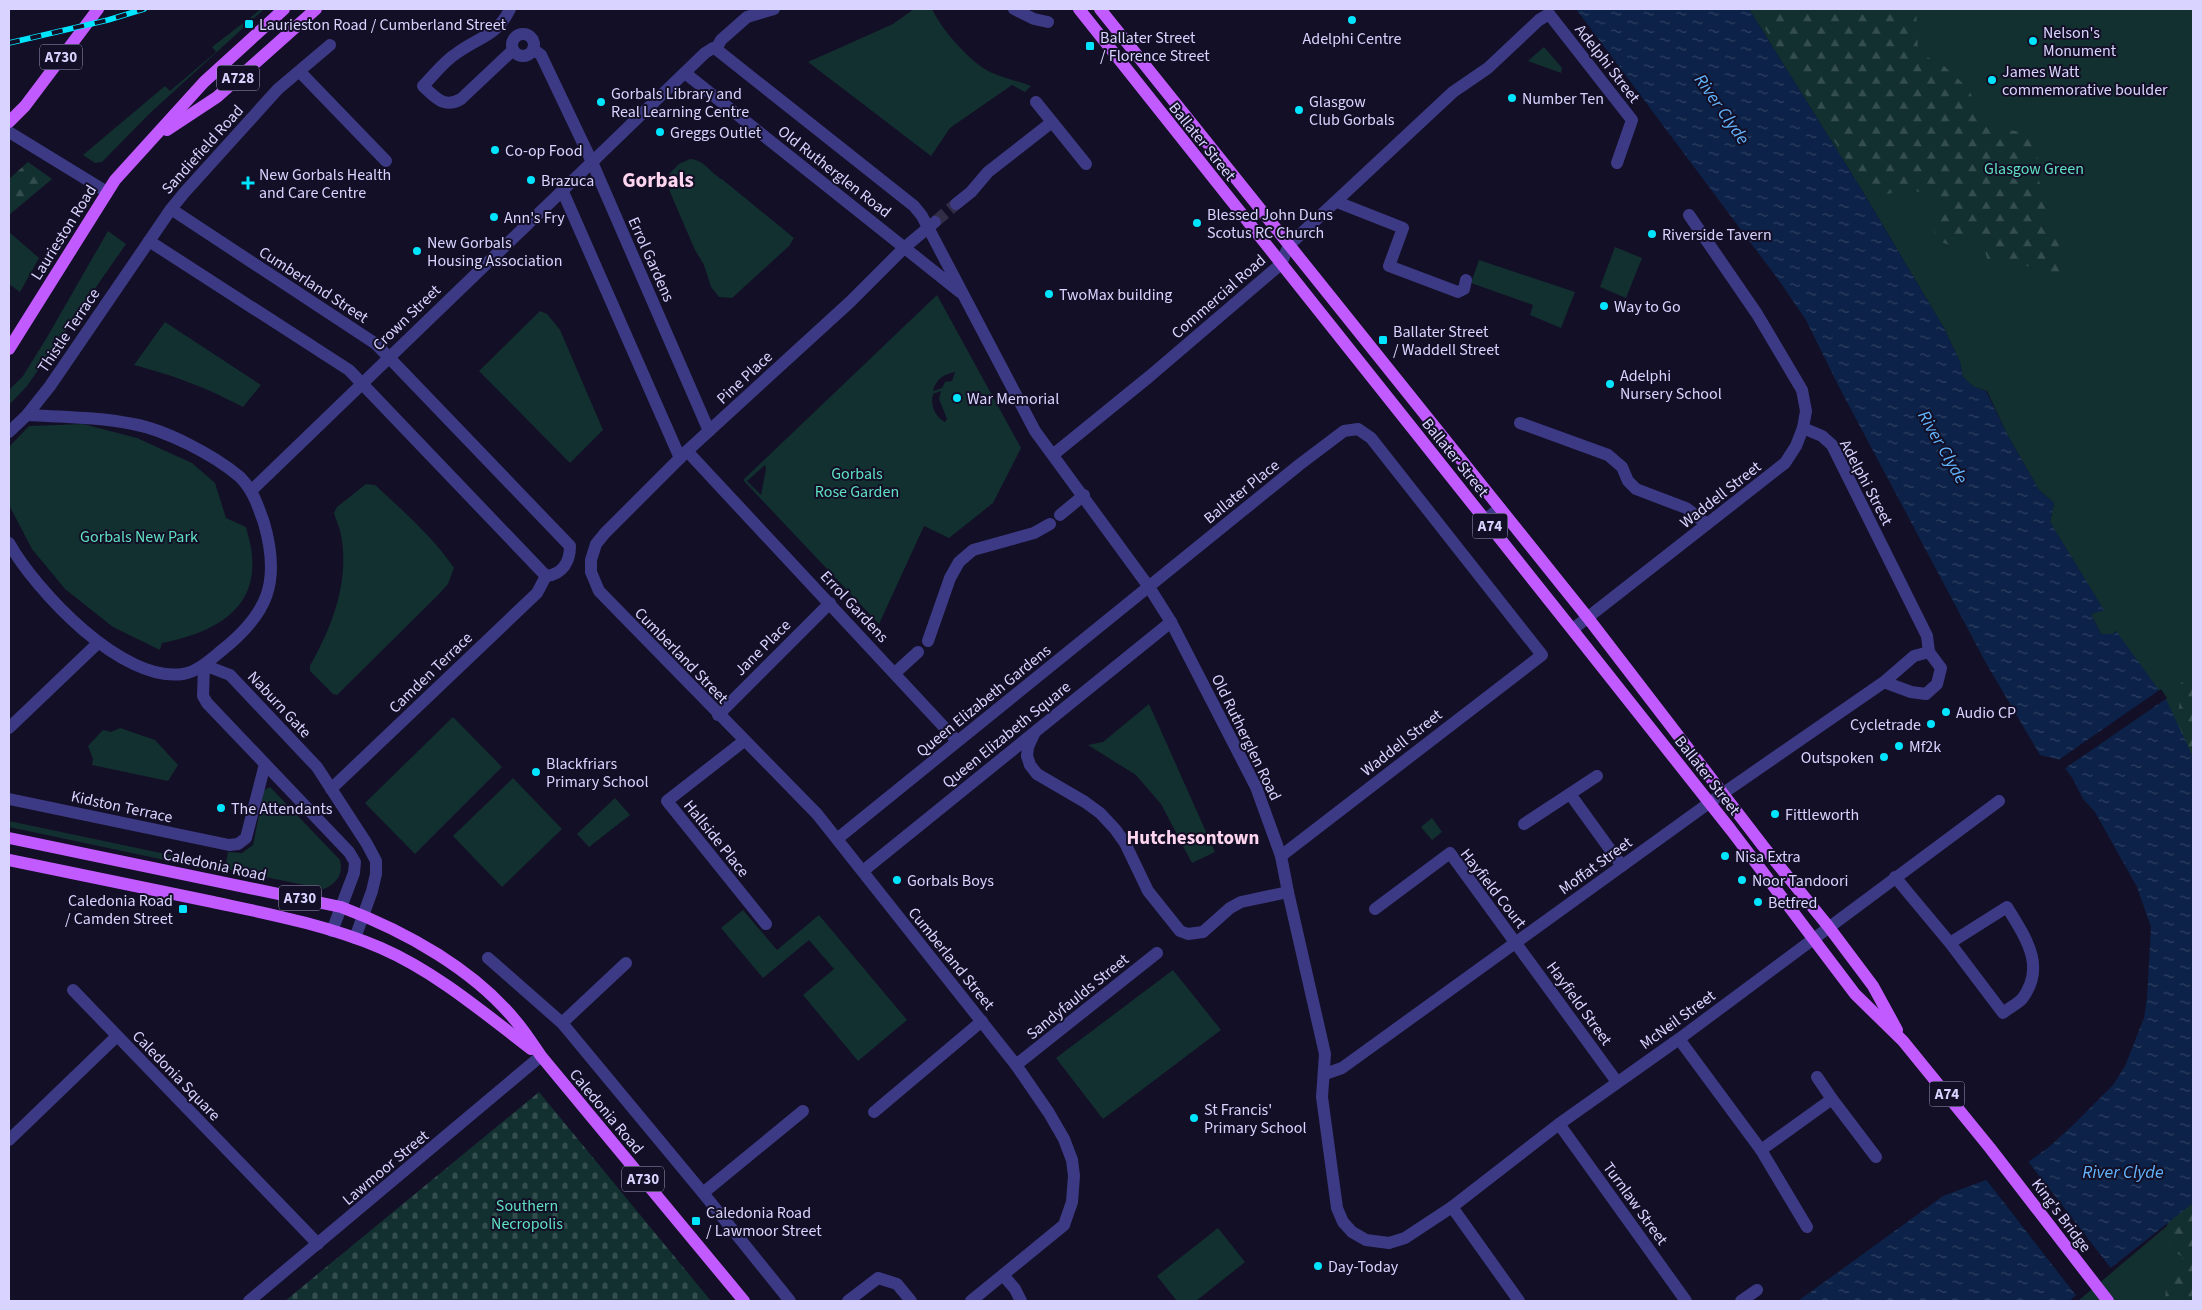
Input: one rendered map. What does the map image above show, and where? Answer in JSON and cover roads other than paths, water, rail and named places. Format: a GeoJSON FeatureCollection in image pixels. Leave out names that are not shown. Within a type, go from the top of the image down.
{"type":"FeatureCollection","features":[{"type":"Feature","properties":{"kind":"main road","name":"A730"},"geometry":{"type":"LineString","coordinates":[[9,122],[24,106],[98,9]]}},
{"type":"Feature","properties":{"kind":"main road","name":"Laurieston Road"},"geometry":{"type":"LineString","coordinates":[[9,349],[107,192],[204,82],[284,9]]}},
{"type":"Feature","properties":{"kind":"main road","name":"Laurieston Road"},"geometry":{"type":"LineString","coordinates":[[153,140],[217,97],[316,9]]}},
{"type":"Feature","properties":{"kind":"main road","name":"Ballater Street"},"geometry":{"type":"LineString","coordinates":[[1079,9],[1572,629],[1709,803],[1855,994],[1903,1040],[1990,1148]]}},
{"type":"Feature","properties":{"kind":"main road","name":"Ballater Street"},"geometry":{"type":"LineString","coordinates":[[1100,9],[1588,618],[1828,926],[1872,986],[1903,1040]]}},
{"type":"Feature","properties":{"kind":"main road","name":"Caledonia Road"},"geometry":{"type":"LineString","coordinates":[[9,838],[341,907],[390,927],[442,957],[485,990],[518,1024],[541,1056],[744,1301]]}},
{"type":"Feature","properties":{"kind":"main road","name":"Caledonia Road"},"geometry":{"type":"LineString","coordinates":[[9,860],[248,910],[355,938],[382,949],[431,976],[541,1056]]}},
{"type":"Feature","properties":{"kind":"main road","name":"King's Bridge"},"geometry":{"type":"LineString","coordinates":[[1990,1148],[2108,1301]]}},
{"type":"Feature","properties":{"kind":"street","name":"Errol Gardens"},"geometry":{"type":"LineString","coordinates":[[510,9],[498,28],[490,35],[456,53],[423,86],[439,101],[454,103],[460,100],[513,50],[514,39],[523,34],[532,39],[533,49],[541,55],[592,162],[709,431]]}},
{"type":"Feature","properties":{"kind":"street","name":"Crown Street"},"geometry":{"type":"LineString","coordinates":[[252,490],[705,53],[713,48],[716,49],[721,40],[747,17],[774,9]]}},
{"type":"Feature","properties":{"kind":"street"},"geometry":{"type":"LineString","coordinates":[[1014,9],[1029,17],[1048,22]]}},
{"type":"Feature","properties":{"kind":"street","name":"Commercial Road"},"geometry":{"type":"LineString","coordinates":[[1054,454],[1150,376],[1281,264],[1289,245],[1453,92],[1488,68],[1539,20],[1549,14]]}},
{"type":"Feature","properties":{"kind":"street","name":"Adelphi Street"},"geometry":{"type":"LineString","coordinates":[[1549,14],[1632,120],[1617,163]]}},
{"type":"Feature","properties":{"kind":"street","name":"Sandiefield Road"},"geometry":{"type":"LineString","coordinates":[[149,241],[171,209],[278,89],[330,45]]}},
{"type":"Feature","properties":{"kind":"street"},"geometry":{"type":"LineString","coordinates":[[513,50],[522,56],[529,55],[533,49]]}},
{"type":"Feature","properties":{"kind":"street","name":"Old Rutherglen Road"},"geometry":{"type":"LineString","coordinates":[[716,49],[914,206],[933,224],[964,295],[1035,431],[1084,495],[1149,587],[1170,622],[1256,787],[1281,856],[1325,1054],[1322,1097],[1337,1208],[1343,1222],[1352,1232],[1366,1240]]}},
{"type":"Feature","properties":{"kind":"street"},"geometry":{"type":"LineString","coordinates":[[300,72],[386,161]]}},
{"type":"Feature","properties":{"kind":"street","name":"Old Rutherglen Road"},"geometry":{"type":"LineString","coordinates":[[685,73],[905,246],[964,295]]}},
{"type":"Feature","properties":{"kind":"street"},"geometry":{"type":"LineString","coordinates":[[1036,102],[1086,164]]}},
{"type":"Feature","properties":{"kind":"street"},"geometry":{"type":"LineString","coordinates":[[956,204],[971,192],[988,172],[1052,122]]}},
{"type":"Feature","properties":{"kind":"street"},"geometry":{"type":"LineString","coordinates":[[9,132],[107,192]]}},
{"type":"Feature","properties":{"kind":"street","name":"Errol Gardens"},"geometry":{"type":"LineString","coordinates":[[563,192],[684,455],[830,603],[958,741]]}},
{"type":"Feature","properties":{"kind":"street"},"geometry":{"type":"LineString","coordinates":[[1337,202],[1403,228],[1389,266],[1458,292],[1464,289],[1466,280]]}},
{"type":"Feature","properties":{"kind":"street","name":"Cumberland Street"},"geometry":{"type":"LineString","coordinates":[[171,209],[376,344],[570,546],[569,559],[564,567],[554,575],[546,576]]}},
{"type":"Feature","properties":{"kind":"street"},"geometry":{"type":"LineString","coordinates":[[1689,215],[1757,314],[1802,390],[1806,411],[1802,428]]}},
{"type":"Feature","properties":{"kind":"street","name":"Pine Place"},"geometry":{"type":"LineString","coordinates":[[591,560],[596,544],[605,533],[684,455],[850,302],[905,246],[933,224]]}},
{"type":"Feature","properties":{"kind":"street"},"geometry":{"type":"LineString","coordinates":[[149,241],[349,370],[546,576]]}},
{"type":"Feature","properties":{"kind":"street","name":"Thistle Terrace"},"geometry":{"type":"LineString","coordinates":[[9,432],[28,415],[50,386],[149,241]]}},
{"type":"Feature","properties":{"kind":"street"},"geometry":{"type":"LineString","coordinates":[[9,543],[28,572],[55,604],[98,643],[138,665],[156,672],[185,674],[204,665],[223,650],[249,627],[258,614],[265,600],[271,580],[272,559],[268,538],[252,490],[240,477],[204,452],[181,440],[134,424],[28,415]]}},
{"type":"Feature","properties":{"kind":"street"},"geometry":{"type":"LineString","coordinates":[[1520,423],[1608,455],[1622,467],[1628,481],[1636,489],[1686,508],[1707,524]]}},
{"type":"Feature","properties":{"kind":"street","name":"Adelphi Street"},"geometry":{"type":"LineString","coordinates":[[1802,428],[1822,436],[1832,445],[1927,636],[1929,652]]}},
{"type":"Feature","properties":{"kind":"street","name":"Waddell Street"},"geometry":{"type":"LineString","coordinates":[[1572,629],[1786,463],[1796,446],[1802,428]]}},
{"type":"Feature","properties":{"kind":"street","name":"Ballater Place"},"geometry":{"type":"LineString","coordinates":[[1149,587],[1336,436],[1350,429],[1358,429],[1371,438],[1542,655]]}},
{"type":"Feature","properties":{"kind":"street"},"geometry":{"type":"LineString","coordinates":[[928,641],[950,578],[959,562],[973,550],[1034,533],[1055,520],[1084,495]]}},
{"type":"Feature","properties":{"kind":"street"},"geometry":{"type":"LineString","coordinates":[[1485,520],[1500,508]]}},
{"type":"Feature","properties":{"kind":"street","name":"Cumberland Street"},"geometry":{"type":"LineString","coordinates":[[591,560],[591,572],[599,592],[816,814],[982,1021],[1050,1113],[1064,1139],[1072,1160],[1074,1176],[1072,1202],[1064,1225],[1004,1276],[971,1301]]}},
{"type":"Feature","properties":{"kind":"street","name":"Camden Terrace"},"geometry":{"type":"LineString","coordinates":[[331,789],[537,593],[546,576]]}},
{"type":"Feature","properties":{"kind":"street","name":"Queen Elizabeth Gardens"},"geometry":{"type":"LineString","coordinates":[[837,839],[1149,587]]}},
{"type":"Feature","properties":{"kind":"street","name":"Jane Place"},"geometry":{"type":"LineString","coordinates":[[718,715],[830,603]]}},
{"type":"Feature","properties":{"kind":"street","name":"Queen Elizabeth Square"},"geometry":{"type":"LineString","coordinates":[[863,871],[1170,622]]}},
{"type":"Feature","properties":{"kind":"street"},"geometry":{"type":"LineString","coordinates":[[9,728],[98,643]]}},
{"type":"Feature","properties":{"kind":"street"},"geometry":{"type":"LineString","coordinates":[[895,673],[918,652]]}},
{"type":"Feature","properties":{"kind":"street"},"geometry":{"type":"LineString","coordinates":[[1884,682],[1911,692],[1926,694],[1937,684],[1941,668],[1929,652]]}},
{"type":"Feature","properties":{"kind":"street","name":"Moffat Street"},"geometry":{"type":"LineString","coordinates":[[1325,1074],[1342,1068],[1723,793],[1884,682],[1914,656],[1929,652]]}},
{"type":"Feature","properties":{"kind":"street","name":"Waddell Street"},"geometry":{"type":"LineString","coordinates":[[1281,856],[1542,655]]}},
{"type":"Feature","properties":{"kind":"street"},"geometry":{"type":"LineString","coordinates":[[204,665],[203,696],[207,703],[349,852],[355,862],[354,873],[332,931]]}},
{"type":"Feature","properties":{"kind":"street","name":"Naburn Gate"},"geometry":{"type":"LineString","coordinates":[[204,665],[230,675],[317,767],[376,861],[376,874],[364,916],[355,938]]}},
{"type":"Feature","properties":{"kind":"street"},"geometry":{"type":"LineString","coordinates":[[1034,734],[1028,747],[1027,756],[1037,774],[1086,802],[1115,829],[1125,843],[1148,891],[1180,931],[1188,934],[1203,932],[1230,908],[1241,902],[1288,892]]}},
{"type":"Feature","properties":{"kind":"street","name":"Hallside Place"},"geometry":{"type":"LineString","coordinates":[[744,742],[667,801],[766,924]]}},
{"type":"Feature","properties":{"kind":"street","name":"Kidston Terrace"},"geometry":{"type":"LineString","coordinates":[[9,799],[229,844],[238,844],[246,838],[265,764]]}},
{"type":"Feature","properties":{"kind":"street"},"geometry":{"type":"LineString","coordinates":[[1524,824],[1597,776]]}},
{"type":"Feature","properties":{"kind":"street"},"geometry":{"type":"LineString","coordinates":[[1570,794],[1622,866]]}},
{"type":"Feature","properties":{"kind":"street","name":"McNeil Street"},"geometry":{"type":"LineString","coordinates":[[1366,1240],[1379,1244],[1397,1242],[1452,1206],[1559,1124],[1679,1039],[1828,926],[1999,801]]}},
{"type":"Feature","properties":{"kind":"street","name":"Hayfield Court"},"geometry":{"type":"LineString","coordinates":[[1375,908],[1450,853],[1516,942]]}},
{"type":"Feature","properties":{"kind":"street"},"geometry":{"type":"LineString","coordinates":[[1894,877],[1950,943],[2003,1013],[2021,1000],[2034,976],[2030,946],[2007,908],[1950,943]]}},
{"type":"Feature","properties":{"kind":"street","name":"Hayfield Street"},"geometry":{"type":"LineString","coordinates":[[1516,942],[1617,1082]]}},
{"type":"Feature","properties":{"kind":"street","name":"Sandyfaulds Street"},"geometry":{"type":"LineString","coordinates":[[1016,1066],[1157,953]]}},
{"type":"Feature","properties":{"kind":"street"},"geometry":{"type":"LineString","coordinates":[[488,958],[562,1023],[790,1301]]}},
{"type":"Feature","properties":{"kind":"street"},"geometry":{"type":"LineString","coordinates":[[562,1023],[626,963]]}},
{"type":"Feature","properties":{"kind":"street"},"geometry":{"type":"LineString","coordinates":[[73,990],[117,1036]]}},
{"type":"Feature","properties":{"kind":"street"},"geometry":{"type":"LineString","coordinates":[[874,1112],[982,1021]]}},
{"type":"Feature","properties":{"kind":"street","name":"Caledonia Square"},"geometry":{"type":"LineString","coordinates":[[9,1140],[117,1036],[318,1244]]}},
{"type":"Feature","properties":{"kind":"street"},"geometry":{"type":"LineString","coordinates":[[1679,1039],[1761,1150],[1807,1226]]}},
{"type":"Feature","properties":{"kind":"street","name":"Lawmoor Street"},"geometry":{"type":"LineString","coordinates":[[249,1301],[541,1056]]}},
{"type":"Feature","properties":{"kind":"street"},"geometry":{"type":"LineString","coordinates":[[1817,1077],[1876,1157]]}},
{"type":"Feature","properties":{"kind":"street"},"geometry":{"type":"LineString","coordinates":[[1761,1150],[1832,1099]]}},
{"type":"Feature","properties":{"kind":"street"},"geometry":{"type":"LineString","coordinates":[[703,1193],[803,1111]]}},
{"type":"Feature","properties":{"kind":"street","name":"Turnlaw Street"},"geometry":{"type":"LineString","coordinates":[[1559,1124],[1686,1301]]}},
{"type":"Feature","properties":{"kind":"street"},"geometry":{"type":"LineString","coordinates":[[1452,1206],[1520,1301]]}},
{"type":"Feature","properties":{"kind":"street"},"geometry":{"type":"LineString","coordinates":[[1004,1276],[1015,1289],[1020,1301]]}},
{"type":"Feature","properties":{"kind":"street"},"geometry":{"type":"LineString","coordinates":[[848,1301],[878,1278],[896,1284],[910,1301]]}},
{"type":"Feature","properties":{"kind":"street"},"geometry":{"type":"LineString","coordinates":[[1741,1301],[1757,1290]]}},
{"type":"Feature","properties":{"kind":"water","name":"River Clyde"},"geometry":{"type":"Polygon","coordinates":[[[1576,9],[1749,9],[1860,187],[1944,328],[1960,362],[1963,377],[1974,387],[1986,391],[2007,434],[2039,490],[2054,503],[2050,522],[2104,610],[2091,614],[2101,634],[2113,634],[2116,631],[2167,701],[2193,757],[2193,1203],[2069,1301],[1798,1301],[1943,1196],[2021,1167],[2049,1147],[2113,1085],[2125,1066],[2144,1018],[2151,927],[2137,887],[2095,812],[2083,799],[2073,779],[2058,759],[2040,755],[1986,663],[1838,385],[1806,320],[1780,282],[1576,9]]]}},
{"type":"Feature","properties":{"kind":"tunnel"},"geometry":{"type":"LineString","coordinates":[[936,221],[956,204]]}},
{"type":"Feature","properties":{"kind":"railway"},"geometry":{"type":"LineString","coordinates":[[9,43],[108,20],[144,9]]}},
{"type":"Feature","properties":{"kind":"place","name":"Adelphi Centre"},"geometry":{"type":"Point","coordinates":[1352,20]}},
{"type":"Feature","properties":{"kind":"place","name":"Laurieston Road / Cumberland Street"},"geometry":{"type":"Point","coordinates":[249,24]}},
{"type":"Feature","properties":{"kind":"place","name":"Nelson's Monument"},"geometry":{"type":"Point","coordinates":[2033,41]}},
{"type":"Feature","properties":{"kind":"place","name":"Ballater Street / Florence Street"},"geometry":{"type":"Point","coordinates":[1090,46]}},
{"type":"Feature","properties":{"kind":"place","name":"James Watt commemorative boulder"},"geometry":{"type":"Point","coordinates":[1992,80]}},
{"type":"Feature","properties":{"kind":"place","name":"Number Ten"},"geometry":{"type":"Point","coordinates":[1512,98]}},
{"type":"Feature","properties":{"kind":"place","name":"Gorbals Library and Real Learning Centre"},"geometry":{"type":"Point","coordinates":[601,102]}},
{"type":"Feature","properties":{"kind":"place","name":"Glasgow Club Gorbals"},"geometry":{"type":"Point","coordinates":[1299,110]}},
{"type":"Feature","properties":{"kind":"place","name":"Greggs Outlet"},"geometry":{"type":"Point","coordinates":[660,132]}},
{"type":"Feature","properties":{"kind":"place","name":"Co-op Food"},"geometry":{"type":"Point","coordinates":[495,150]}},
{"type":"Feature","properties":{"kind":"place","name":"Brazuca"},"geometry":{"type":"Point","coordinates":[531,180]}},
{"type":"Feature","properties":{"kind":"place","name":"New Gorbals Health and Care Centre"},"geometry":{"type":"Point","coordinates":[248,183]}},
{"type":"Feature","properties":{"kind":"place","name":"Ann's Fry"},"geometry":{"type":"Point","coordinates":[494,217]}},
{"type":"Feature","properties":{"kind":"place","name":"Blessed John Duns Scotus RC Church"},"geometry":{"type":"Point","coordinates":[1197,223]}},
{"type":"Feature","properties":{"kind":"place","name":"Riverside Tavern"},"geometry":{"type":"Point","coordinates":[1652,234]}},
{"type":"Feature","properties":{"kind":"place","name":"New Gorbals Housing Association"},"geometry":{"type":"Point","coordinates":[417,251]}},
{"type":"Feature","properties":{"kind":"place","name":"TwoMax building"},"geometry":{"type":"Point","coordinates":[1049,294]}},
{"type":"Feature","properties":{"kind":"place","name":"Way to Go"},"geometry":{"type":"Point","coordinates":[1604,306]}},
{"type":"Feature","properties":{"kind":"place","name":"Ballater Street / Waddell Street"},"geometry":{"type":"Point","coordinates":[1383,340]}},
{"type":"Feature","properties":{"kind":"place","name":"Adelphi Nursery School"},"geometry":{"type":"Point","coordinates":[1610,384]}},
{"type":"Feature","properties":{"kind":"place","name":"War Memorial"},"geometry":{"type":"Point","coordinates":[957,398]}},
{"type":"Feature","properties":{"kind":"place","name":"Audio CP"},"geometry":{"type":"Point","coordinates":[1946,712]}},
{"type":"Feature","properties":{"kind":"place","name":"Cycletrade"},"geometry":{"type":"Point","coordinates":[1931,724]}},
{"type":"Feature","properties":{"kind":"place","name":"Mf2k"},"geometry":{"type":"Point","coordinates":[1899,746]}},
{"type":"Feature","properties":{"kind":"place","name":"Outspoken"},"geometry":{"type":"Point","coordinates":[1884,757]}},
{"type":"Feature","properties":{"kind":"place","name":"Blackfriars Primary School"},"geometry":{"type":"Point","coordinates":[536,772]}},
{"type":"Feature","properties":{"kind":"place","name":"The Attendants"},"geometry":{"type":"Point","coordinates":[221,808]}},
{"type":"Feature","properties":{"kind":"place","name":"Fittleworth"},"geometry":{"type":"Point","coordinates":[1775,814]}},
{"type":"Feature","properties":{"kind":"place","name":"Nisa Extra"},"geometry":{"type":"Point","coordinates":[1725,856]}},
{"type":"Feature","properties":{"kind":"place","name":"Gorbals Boys"},"geometry":{"type":"Point","coordinates":[897,880]}},
{"type":"Feature","properties":{"kind":"place","name":"Noor Tandoori"},"geometry":{"type":"Point","coordinates":[1742,880]}},
{"type":"Feature","properties":{"kind":"place","name":"Betfred"},"geometry":{"type":"Point","coordinates":[1758,902]}},
{"type":"Feature","properties":{"kind":"place","name":"Caledonia Road / Camden Street"},"geometry":{"type":"Point","coordinates":[183,909]}},
{"type":"Feature","properties":{"kind":"place","name":"St Francis' Primary School"},"geometry":{"type":"Point","coordinates":[1194,1118]}},
{"type":"Feature","properties":{"kind":"place","name":"Caledonia Road / Lawmoor Street"},"geometry":{"type":"Point","coordinates":[696,1221]}},
{"type":"Feature","properties":{"kind":"place","name":"Day-Today"},"geometry":{"type":"Point","coordinates":[1318,1266]}},
{"type":"Feature","properties":{"kind":"district","name":"Gorbals"},"geometry":{"type":"Point","coordinates":[658,180]}},
{"type":"Feature","properties":{"kind":"district","name":"Hutchesontown"},"geometry":{"type":"Point","coordinates":[1193,837]}},
{"type":"Feature","properties":{"kind":"park label","name":"Glasgow Green"},"geometry":{"type":"Point","coordinates":[2034,168]}},
{"type":"Feature","properties":{"kind":"park label","name":"Gorbals Rose Garden"},"geometry":{"type":"Point","coordinates":[857,482]}},
{"type":"Feature","properties":{"kind":"park label","name":"Gorbals New Park"},"geometry":{"type":"Point","coordinates":[139,536]}},
{"type":"Feature","properties":{"kind":"park label","name":"Southern Necropolis"},"geometry":{"type":"Point","coordinates":[527,1214]}}]}
